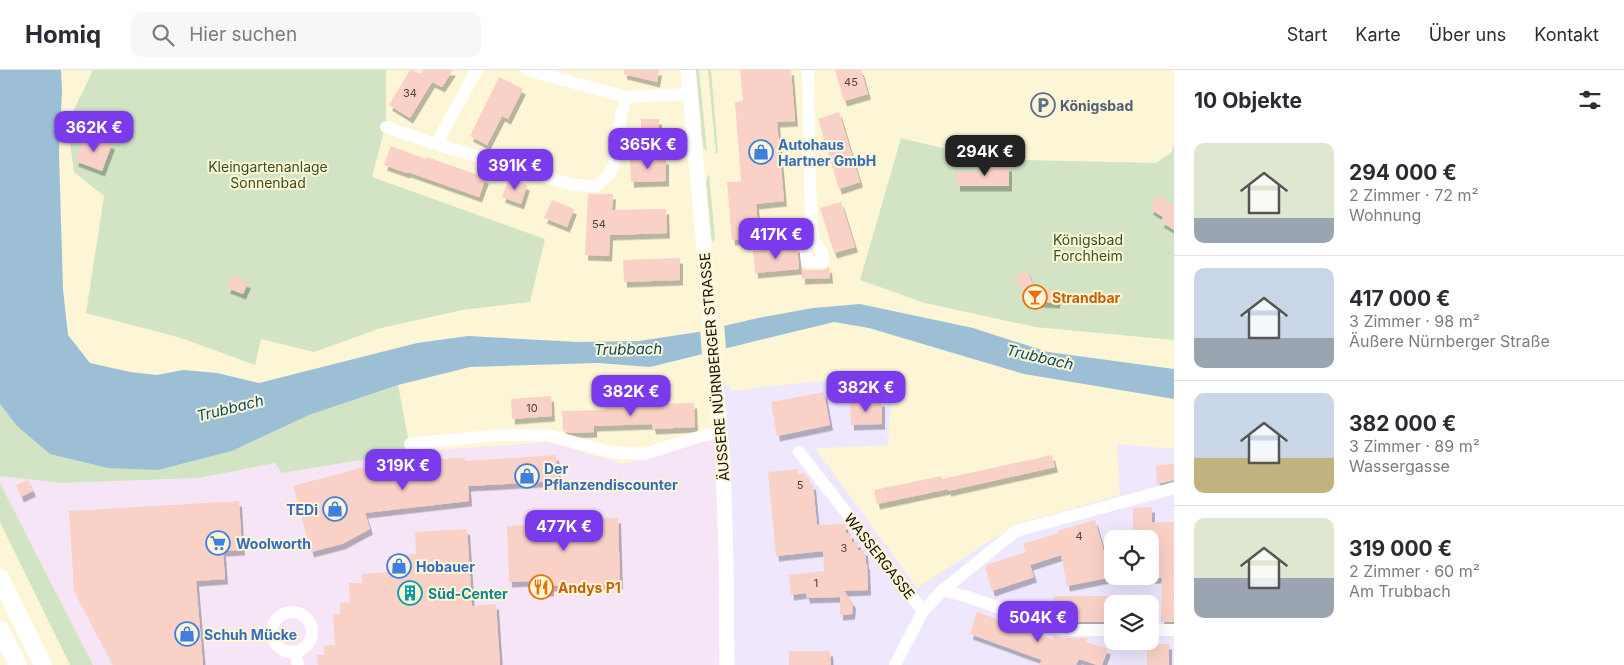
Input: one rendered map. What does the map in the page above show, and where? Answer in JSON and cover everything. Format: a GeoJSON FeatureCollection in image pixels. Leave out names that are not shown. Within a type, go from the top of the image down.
{"type":"FeatureCollection","features":[{"type":"Feature","properties":{"kind":"highway"},"geometry":{"type":"LineString","coordinates":[[0,578],[43,665]]}},
{"type":"Feature","properties":{"kind":"highway"},"geometry":{"type":"LineString","coordinates":[[0,628],[18,665]]}},
{"type":"Feature","properties":{"kind":"main road","name":"ÄUSSERE NÜRNBERGER STRASSE"},"geometry":{"type":"LineString","coordinates":[[688,70],[723,462],[726,558],[726,664]]}},
{"type":"Feature","properties":{"kind":"street"},"geometry":{"type":"LineString","coordinates":[[436,144],[477,70]]}},
{"type":"Feature","properties":{"kind":"street"},"geometry":{"type":"LineString","coordinates":[[527,70],[626,97],[689,94]]}},
{"type":"Feature","properties":{"kind":"street"},"geometry":{"type":"LineString","coordinates":[[808,70],[810,190],[813,240]]}},
{"type":"Feature","properties":{"kind":"street"},"geometry":{"type":"LineString","coordinates":[[386,127],[572,185],[596,186],[608,176],[614,165],[621,115],[626,97]]}},
{"type":"Feature","properties":{"kind":"street"},"geometry":{"type":"LineString","coordinates":[[410,444],[499,435],[547,435],[612,452],[644,454],[720,432]]}},
{"type":"Feature","properties":{"kind":"street","name":"WASSERGASSE"},"geometry":{"type":"LineString","coordinates":[[799,452],[923,611],[895,665]]}},
{"type":"Feature","properties":{"kind":"street"},"geometry":{"type":"LineString","coordinates":[[923,611],[943,590],[1016,531],[1174,488]]}},
{"type":"Feature","properties":{"kind":"street"},"geometry":{"type":"LineString","coordinates":[[943,590],[968,596],[1063,630],[1104,630]]}},
{"type":"Feature","properties":{"kind":"street"},"geometry":{"type":"LineString","coordinates":[[1159,630],[1174,630]]}},
{"type":"Feature","properties":{"kind":"street"},"geometry":{"type":"LineString","coordinates":[[295,652],[298,665]]}},
{"type":"Feature","properties":{"kind":"shaded area"},"geometry":{"type":"Polygon","coordinates":[[[715,370],[732,391],[820,381],[892,387],[888,445],[815,448],[917,588],[1016,524],[1120,495],[1117,444],[1174,449],[1174,665],[727,665],[715,370]]]}},
{"type":"Feature","properties":{"kind":"shaded area"},"geometry":{"type":"Polygon","coordinates":[[[721,435],[727,665],[93,665],[0,483],[0,476],[60,483],[199,478],[275,463],[282,473],[411,452],[548,442],[624,464],[721,435]]]}},
{"type":"Feature","properties":{"kind":"green space","name":"Kleingartenanlage Sonnenbad"},"geometry":{"type":"Polygon","coordinates":[[[93,70],[386,70],[386,123],[372,177],[545,239],[530,302],[462,310],[381,328],[314,352],[261,339],[255,365],[181,338],[86,313],[104,196],[74,172],[68,129],[71,116],[93,70]]]}},
{"type":"Feature","properties":{"kind":"green space"},"geometry":{"type":"Polygon","coordinates":[[[696,70],[699,70],[707,152],[703,146],[696,70]]]}},
{"type":"Feature","properties":{"kind":"green space"},"geometry":{"type":"Polygon","coordinates":[[[708,70],[711,70],[718,153],[716,154],[708,70]]]}},
{"type":"Feature","properties":{"kind":"green space","name":"Königsbad Forchheim"},"geometry":{"type":"Polygon","coordinates":[[[901,138],[988,159],[1156,163],[1171,153],[1174,144],[1174,340],[1035,327],[925,303],[860,280],[901,138]]]}},
{"type":"Feature","properties":{"kind":"green space"},"geometry":{"type":"Polygon","coordinates":[[[709,174],[715,238],[712,243],[706,181],[709,174]]]}},
{"type":"Feature","properties":{"kind":"green space"},"geometry":{"type":"Polygon","coordinates":[[[398,385],[411,452],[282,473],[275,463],[199,478],[60,483],[0,476],[0,404],[17,426],[157,470],[232,451],[309,415],[398,385]]]}},
{"type":"Feature","properties":{"kind":"green space"},"geometry":{"type":"Polygon","coordinates":[[[0,483],[93,665],[70,665],[0,522],[0,483]]]}},
{"type":"Feature","properties":{"kind":"water","name":"Trubbach"},"geometry":{"type":"Polygon","coordinates":[[[0,70],[61,70],[59,153],[63,289],[68,335],[90,363],[130,372],[157,375],[183,370],[217,373],[259,383],[417,343],[468,336],[578,342],[639,341],[698,332],[813,308],[860,304],[973,328],[1048,352],[1174,369],[1174,399],[1024,374],[869,328],[834,322],[650,367],[598,363],[470,367],[398,385],[309,415],[232,451],[158,470],[108,468],[50,454],[17,426],[0,404],[0,70]]]}},
{"type":"Feature","properties":{"kind":"pier"},"geometry":{"type":"Polygon","coordinates":[[[724,323],[726,350],[702,356],[700,328],[724,323]]]}},
{"type":"Feature","properties":{"kind":"building"},"geometry":{"type":"Polygon","coordinates":[[[410,70],[420,74],[423,70],[453,70],[442,87],[432,82],[410,118],[389,105],[410,70]]]}},
{"type":"Feature","properties":{"kind":"building"},"geometry":{"type":"Polygon","coordinates":[[[624,70],[659,70],[657,82],[624,74],[624,70]]]}},
{"type":"Feature","properties":{"kind":"building"},"geometry":{"type":"Polygon","coordinates":[[[740,70],[791,70],[795,121],[777,122],[784,201],[756,204],[759,238],[732,240],[727,182],[741,181],[735,102],[743,101],[740,70]]]}},
{"type":"Feature","properties":{"kind":"building"},"geometry":{"type":"Polygon","coordinates":[[[835,70],[861,70],[868,94],[844,101],[835,70]]]}},
{"type":"Feature","properties":{"kind":"building"},"geometry":{"type":"Polygon","coordinates":[[[499,77],[523,89],[508,119],[502,116],[487,145],[470,136],[499,77]]]}},
{"type":"Feature","properties":{"kind":"building"},"geometry":{"type":"Polygon","coordinates":[[[839,112],[860,182],[839,189],[818,119],[839,112]]]}},
{"type":"Feature","properties":{"kind":"building"},"geometry":{"type":"Polygon","coordinates":[[[641,119],[659,119],[659,136],[641,137],[641,119]]]}},
{"type":"Feature","properties":{"kind":"building"},"geometry":{"type":"Polygon","coordinates":[[[86,134],[112,144],[102,171],[75,161],[86,134]]]}},
{"type":"Feature","properties":{"kind":"building"},"geometry":{"type":"Polygon","coordinates":[[[391,146],[486,178],[479,197],[384,165],[391,146]]]}},
{"type":"Feature","properties":{"kind":"building"},"geometry":{"type":"Polygon","coordinates":[[[666,159],[666,181],[631,182],[630,160],[666,159]]]}},
{"type":"Feature","properties":{"kind":"building"},"geometry":{"type":"Polygon","coordinates":[[[986,166],[1009,166],[1009,186],[957,186],[957,172],[986,172],[986,166]]]}},
{"type":"Feature","properties":{"kind":"building"},"geometry":{"type":"Polygon","coordinates":[[[509,178],[527,185],[521,204],[502,197],[509,178]]]}},
{"type":"Feature","properties":{"kind":"building"},"geometry":{"type":"Polygon","coordinates":[[[588,194],[613,194],[612,210],[666,209],[667,233],[610,235],[609,256],[585,255],[588,194]]]}},
{"type":"Feature","properties":{"kind":"building"},"geometry":{"type":"Polygon","coordinates":[[[1158,195],[1174,205],[1174,230],[1161,222],[1163,217],[1150,209],[1158,195]]]}},
{"type":"Feature","properties":{"kind":"building"},"geometry":{"type":"Polygon","coordinates":[[[552,200],[574,209],[567,227],[544,218],[552,200]]]}},
{"type":"Feature","properties":{"kind":"building"},"geometry":{"type":"Polygon","coordinates":[[[841,202],[855,247],[834,253],[820,208],[841,202]]]}},
{"type":"Feature","properties":{"kind":"building"},"geometry":{"type":"Polygon","coordinates":[[[797,247],[799,269],[755,273],[753,251],[797,247]]]}},
{"type":"Feature","properties":{"kind":"building"},"geometry":{"type":"Polygon","coordinates":[[[680,258],[680,280],[624,282],[623,260],[680,258]]]}},
{"type":"Feature","properties":{"kind":"building"},"geometry":{"type":"Polygon","coordinates":[[[829,267],[830,278],[802,279],[802,268],[807,270],[823,270],[829,267]]]}},
{"type":"Feature","properties":{"kind":"building"},"geometry":{"type":"Polygon","coordinates":[[[1027,270],[1032,282],[1042,289],[1058,290],[1057,303],[1038,302],[1022,291],[1015,276],[1027,270]]]}},
{"type":"Feature","properties":{"kind":"building"},"geometry":{"type":"Polygon","coordinates":[[[232,276],[248,283],[243,294],[227,288],[232,276]]]}},
{"type":"Feature","properties":{"kind":"building"},"geometry":{"type":"Polygon","coordinates":[[[824,392],[830,425],[777,436],[771,402],[824,392]]]}},
{"type":"Feature","properties":{"kind":"building"},"geometry":{"type":"Polygon","coordinates":[[[551,396],[552,416],[512,419],[511,399],[551,396]]]}},
{"type":"Feature","properties":{"kind":"building"},"geometry":{"type":"Polygon","coordinates":[[[882,401],[882,424],[851,425],[850,402],[882,401]]]}},
{"type":"Feature","properties":{"kind":"building"},"geometry":{"type":"Polygon","coordinates":[[[694,403],[695,427],[653,429],[652,424],[594,426],[594,432],[570,433],[563,431],[562,411],[605,410],[605,405],[694,403]]]}},
{"type":"Feature","properties":{"kind":"building"},"geometry":{"type":"Polygon","coordinates":[[[556,455],[559,481],[468,486],[469,501],[365,513],[370,529],[342,544],[311,552],[293,486],[361,468],[465,457],[465,461],[556,455]]]}},
{"type":"Feature","properties":{"kind":"building"},"geometry":{"type":"Polygon","coordinates":[[[1052,455],[1055,467],[948,491],[948,489],[877,504],[874,490],[942,476],[942,479],[1052,455]]]}},
{"type":"Feature","properties":{"kind":"building"},"geometry":{"type":"Polygon","coordinates":[[[1174,464],[1174,480],[1157,484],[1156,465],[1174,464]]]}},
{"type":"Feature","properties":{"kind":"building"},"geometry":{"type":"Polygon","coordinates":[[[798,469],[798,474],[805,473],[806,479],[809,479],[810,484],[813,484],[817,525],[845,524],[846,533],[851,533],[852,542],[858,542],[858,550],[865,550],[868,590],[844,591],[853,603],[852,614],[840,615],[840,597],[807,598],[806,593],[791,595],[789,575],[824,571],[823,551],[776,556],[768,472],[798,469]]]}},
{"type":"Feature","properties":{"kind":"building"},"geometry":{"type":"Polygon","coordinates":[[[28,480],[33,491],[21,497],[16,485],[28,480]]]}},
{"type":"Feature","properties":{"kind":"building"},"geometry":{"type":"Polygon","coordinates":[[[239,501],[242,550],[223,551],[225,579],[196,581],[203,665],[113,665],[74,591],[69,511],[239,501]]]}},
{"type":"Feature","properties":{"kind":"building"},"geometry":{"type":"Polygon","coordinates":[[[1152,507],[1152,522],[1174,522],[1174,622],[1161,622],[1162,578],[1159,578],[1159,530],[1133,530],[1133,508],[1152,507]]]}},
{"type":"Feature","properties":{"kind":"building"},"geometry":{"type":"Polygon","coordinates":[[[552,511],[552,520],[618,518],[620,584],[551,586],[551,591],[531,592],[531,581],[509,582],[507,526],[528,525],[527,512],[552,511]]]}},
{"type":"Feature","properties":{"kind":"building"},"geometry":{"type":"Polygon","coordinates":[[[1095,520],[1104,552],[1104,579],[1067,586],[1061,555],[1030,565],[1034,577],[992,591],[986,565],[1026,552],[1023,544],[1058,533],[1057,531],[1095,520]]]}},
{"type":"Feature","properties":{"kind":"building","name":"Süd-Center"},"geometry":{"type":"Polygon","coordinates":[[[467,529],[472,606],[496,604],[500,665],[318,665],[317,655],[324,655],[324,646],[335,645],[333,614],[340,614],[340,603],[350,602],[349,583],[362,583],[362,574],[389,572],[388,556],[416,554],[415,532],[467,529]]]}},
{"type":"Feature","properties":{"kind":"building"},"geometry":{"type":"Polygon","coordinates":[[[1054,596],[1104,596],[1104,622],[1064,622],[1053,618],[1054,596]]]}},
{"type":"Feature","properties":{"kind":"building"},"geometry":{"type":"Polygon","coordinates":[[[977,612],[1053,639],[1053,635],[1063,638],[1087,638],[1086,642],[1108,650],[1102,665],[1079,659],[1076,665],[1039,665],[1042,660],[970,634],[977,612]]]}},
{"type":"Feature","properties":{"kind":"building"},"geometry":{"type":"Polygon","coordinates":[[[1159,644],[1169,644],[1169,665],[1147,665],[1147,650],[1159,650],[1159,644]]]}},
{"type":"Feature","properties":{"kind":"building"},"geometry":{"type":"Polygon","coordinates":[[[789,651],[830,651],[831,665],[789,665],[789,651]]]}},
{"type":"Feature","properties":{"kind":"place","name":"Königsbad"},"geometry":{"type":"Point","coordinates":[1043,105]}},
{"type":"Feature","properties":{"kind":"place","name":"Autohaus Hartner GmbH"},"geometry":{"type":"Point","coordinates":[761,152]}},
{"type":"Feature","properties":{"kind":"place","name":"Strandbar"},"geometry":{"type":"Point","coordinates":[1035,297]}},
{"type":"Feature","properties":{"kind":"place","name":"Der Pflanzendiscounter"},"geometry":{"type":"Point","coordinates":[527,476]}},
{"type":"Feature","properties":{"kind":"place","name":"TEDi"},"geometry":{"type":"Point","coordinates":[335,509]}},
{"type":"Feature","properties":{"kind":"place","name":"Woolworth"},"geometry":{"type":"Point","coordinates":[218,543]}},
{"type":"Feature","properties":{"kind":"place","name":"Hobauer"},"geometry":{"type":"Point","coordinates":[399,566]}},
{"type":"Feature","properties":{"kind":"place","name":"Andys P1"},"geometry":{"type":"Point","coordinates":[541,587]}},
{"type":"Feature","properties":{"kind":"place","name":"Süd-Center"},"geometry":{"type":"Point","coordinates":[410,593]}},
{"type":"Feature","properties":{"kind":"place","name":"Schuh Mücke"},"geometry":{"type":"Point","coordinates":[187,634]}}]}
